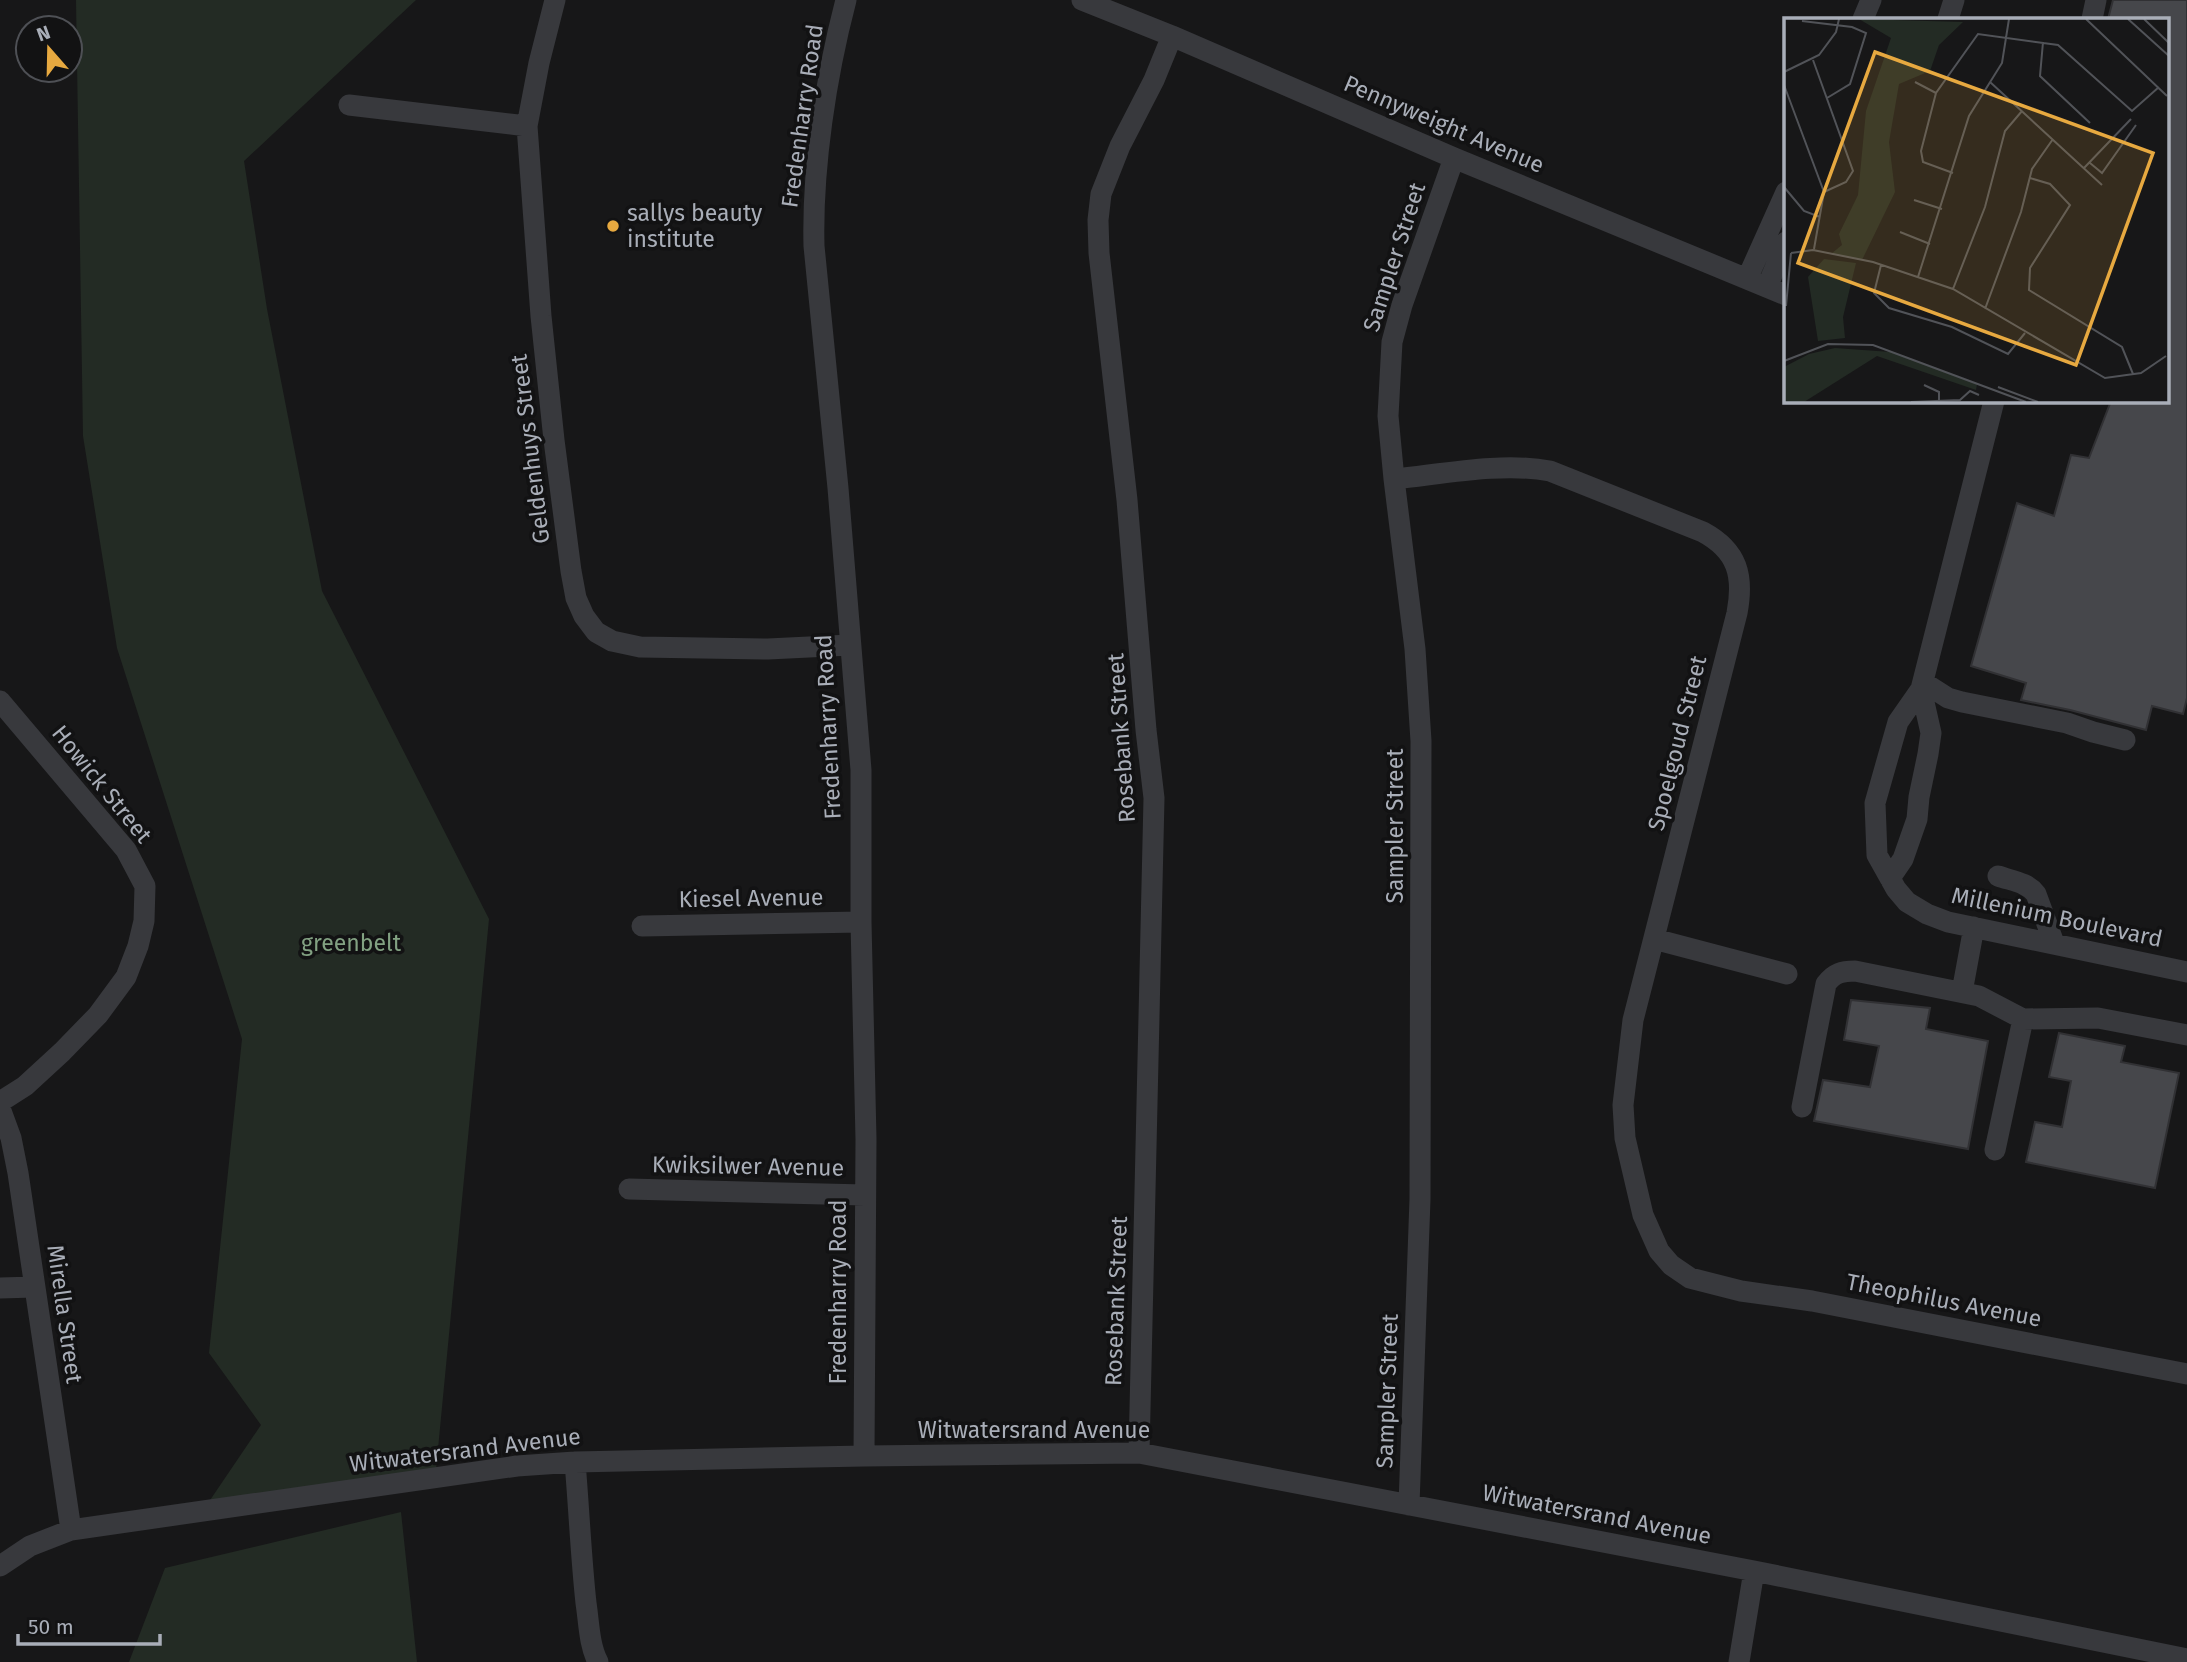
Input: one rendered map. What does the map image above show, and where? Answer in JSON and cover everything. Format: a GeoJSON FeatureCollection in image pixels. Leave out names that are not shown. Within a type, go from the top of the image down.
{"type":"FeatureCollection","features":[{"type":"Feature","properties":{"kind":"street","name":"Geldenhuys Street"},"geometry":{"type":"LineString","coordinates":[[555,0],[527,127],[541,316],[554,440],[571,571],[576,598],[584,616],[596,632],[612,641],[640,647],[768,649],[850,645]]}},
{"type":"Feature","properties":{"kind":"street","name":"Fredenharry Road"},"geometry":{"type":"LineString","coordinates":[[846,0],[823,117],[813,208],[814,246],[838,488],[861,770],[866,1139],[864,1456]]}},
{"type":"Feature","properties":{"kind":"street","name":"Pennyweight Avenue"},"geometry":{"type":"LineString","coordinates":[[1083,0],[1454,158],[1777,291]]}},
{"type":"Feature","properties":{"kind":"street"},"geometry":{"type":"LineString","coordinates":[[1863,18],[1871,0]]}},
{"type":"Feature","properties":{"kind":"street"},"geometry":{"type":"LineString","coordinates":[[1948,18],[1954,0]]}},
{"type":"Feature","properties":{"kind":"street"},"geometry":{"type":"LineString","coordinates":[[2092,18],[2096,0]]}},
{"type":"Feature","properties":{"kind":"street","name":"Rosebank Street"},"geometry":{"type":"LineString","coordinates":[[1139,1453],[1154,798],[1124,474],[1099,253],[1098,220],[1101,194],[1120,146],[1154,80],[1172,36]]}},
{"type":"Feature","properties":{"kind":"street"},"geometry":{"type":"LineString","coordinates":[[349,105],[527,127]]}},
{"type":"Feature","properties":{"kind":"street","name":"Sampler Street"},"geometry":{"type":"LineString","coordinates":[[1409,1505],[1420,1199],[1420,741],[1416,649],[1388,416],[1392,342],[1402,305],[1454,158]]}},
{"type":"Feature","properties":{"kind":"street"},"geometry":{"type":"LineString","coordinates":[[1746,279],[1767,261],[1781,236],[1784,210]]}},
{"type":"Feature","properties":{"kind":"street"},"geometry":{"type":"LineString","coordinates":[[1767,261],[1777,291]]}},
{"type":"Feature","properties":{"kind":"street"},"geometry":{"type":"LineString","coordinates":[[1891,878],[1903,859],[1917,820],[1931,733],[1922,685],[1994,402]]}},
{"type":"Feature","properties":{"kind":"street","name":"Spoelgoud Street"},"geometry":{"type":"LineString","coordinates":[[1394,479],[1508,467],[1550,471],[1720,541],[1739,574],[1737,613],[1633,1020],[1623,1105],[1625,1138],[1643,1215],[1659,1251],[1671,1265],[1690,1278]]}},
{"type":"Feature","properties":{"kind":"street"},"geometry":{"type":"LineString","coordinates":[[1922,685],[1962,702],[2067,723],[2126,740]]}},
{"type":"Feature","properties":{"kind":"street","name":"Millenium Boulevard"},"geometry":{"type":"LineString","coordinates":[[1922,685],[1898,722],[1875,803],[1877,855],[1896,889],[1907,902],[1948,922],[2187,972]]}},
{"type":"Feature","properties":{"kind":"street","name":"Howick Street"},"geometry":{"type":"LineString","coordinates":[[0,701],[126,850],[145,887],[144,921],[126,977],[98,1015],[62,1052],[0,1105]]}},
{"type":"Feature","properties":{"kind":"street"},"geometry":{"type":"LineString","coordinates":[[1998,876],[2031,888],[2036,894],[2054,943]]}},
{"type":"Feature","properties":{"kind":"street","name":"Kiesel Avenue"},"geometry":{"type":"LineString","coordinates":[[642,926],[861,922]]}},
{"type":"Feature","properties":{"kind":"street"},"geometry":{"type":"LineString","coordinates":[[1968,993],[1981,928]]}},
{"type":"Feature","properties":{"kind":"street"},"geometry":{"type":"LineString","coordinates":[[1654,939],[1787,974]]}},
{"type":"Feature","properties":{"kind":"street"},"geometry":{"type":"LineString","coordinates":[[1802,1107],[1826,984],[1835,974],[1855,971],[1968,993],[2022,1019],[2098,1018],[2187,1035]]}},
{"type":"Feature","properties":{"kind":"street"},"geometry":{"type":"LineString","coordinates":[[1995,1150],[2022,1019]]}},
{"type":"Feature","properties":{"kind":"street","name":"Mirella Street"},"geometry":{"type":"LineString","coordinates":[[0,1105],[11,1138],[18,1173],[71,1530]]}},
{"type":"Feature","properties":{"kind":"street","name":"Kwiksilwer Avenue"},"geometry":{"type":"LineString","coordinates":[[629,1189],[865,1195]]}},
{"type":"Feature","properties":{"kind":"street","name":"Theophilus Avenue"},"geometry":{"type":"LineString","coordinates":[[1690,1278],[1741,1291],[1812,1301],[2187,1374]]}},
{"type":"Feature","properties":{"kind":"street"},"geometry":{"type":"LineString","coordinates":[[0,1288],[34,1287]]}},
{"type":"Feature","properties":{"kind":"street","name":"Witwatersrand Avenue"},"geometry":{"type":"LineString","coordinates":[[0,1566],[30,1546],[71,1530],[464,1473],[575,1462],[1139,1453],[1754,1571],[2187,1659]]}},
{"type":"Feature","properties":{"kind":"street"},"geometry":{"type":"LineString","coordinates":[[575,1462],[589,1628],[598,1662]]}},
{"type":"Feature","properties":{"kind":"street"},"geometry":{"type":"LineString","coordinates":[[1739,1662],[1754,1571]]}},
{"type":"Feature","properties":{"kind":"green space","name":"greenbelt"},"geometry":{"type":"Polygon","coordinates":[[[76,0],[416,0],[244,161],[267,309],[322,591],[489,919],[435,1480],[202,1512],[261,1425],[209,1353],[242,1039],[117,648],[83,436],[77,84],[84,84],[84,14],[76,14],[76,0]]]}},
{"type":"Feature","properties":{"kind":"green space"},"geometry":{"type":"Polygon","coordinates":[[[401,1512],[417,1662],[129,1662],[165,1568],[401,1512]]]}},
{"type":"Feature","properties":{"kind":"building"},"geometry":{"type":"Polygon","coordinates":[[[2113,0],[2187,0],[2187,698],[2183,714],[2152,706],[2146,730],[2021,700],[2026,683],[1971,666],[2017,503],[2054,516],[2071,455],[2089,458],[2111,402],[2170,402],[2170,18],[2108,18],[2113,0]]]}},
{"type":"Feature","properties":{"kind":"building"},"geometry":{"type":"Polygon","coordinates":[[[1851,1000],[1930,1008],[1926,1029],[1988,1041],[1968,1149],[1814,1121],[1823,1080],[1870,1087],[1879,1046],[1844,1040],[1851,1000]]]}},
{"type":"Feature","properties":{"kind":"building"},"geometry":{"type":"Polygon","coordinates":[[[2059,1033],[2125,1046],[2121,1062],[2179,1073],[2155,1188],[2026,1162],[2035,1122],[2062,1127],[2071,1081],[2049,1077],[2059,1033]]]}},
{"type":"Feature","properties":{"kind":"place","name":"sallys beauty institute"},"geometry":{"type":"Point","coordinates":[613,226]}}]}
